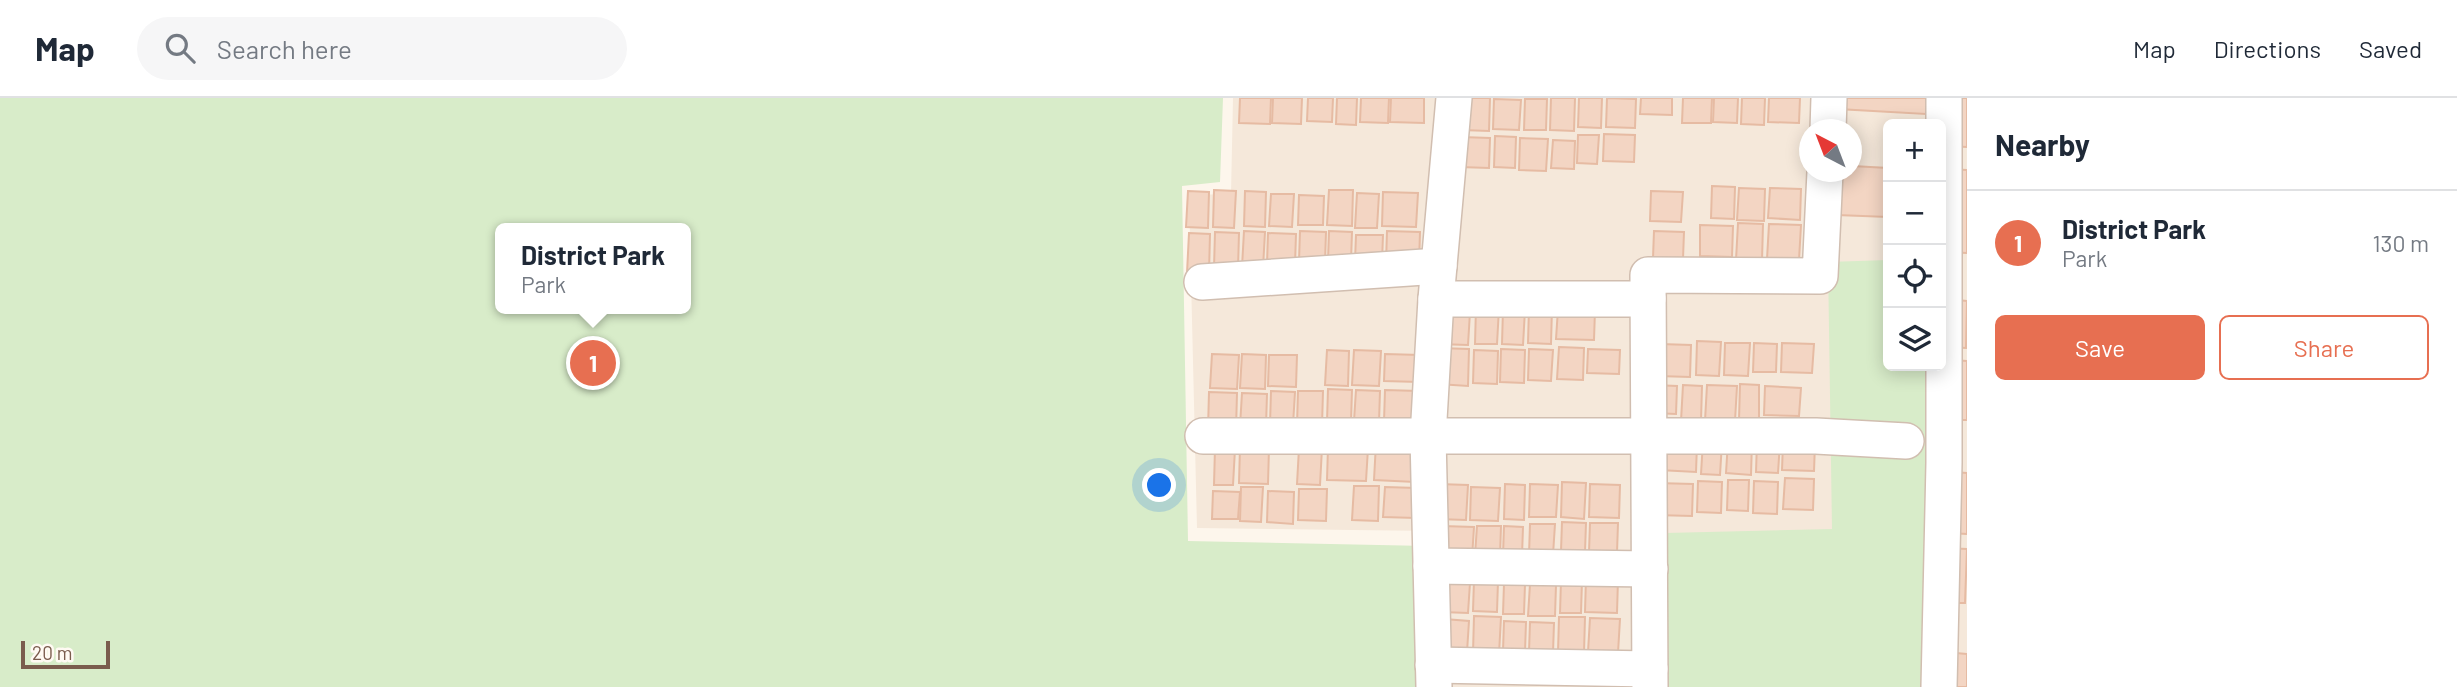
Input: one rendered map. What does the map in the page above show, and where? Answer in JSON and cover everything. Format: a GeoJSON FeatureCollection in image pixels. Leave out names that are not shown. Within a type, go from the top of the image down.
{"type":"FeatureCollection","features":[{"type":"Feature","properties":{"kind":"street"},"geometry":{"type":"LineString","coordinates":[[1454,98],[1437,282],[1429,437],[1434,676],[1650,678],[1648,275],[1820,276],[1825,182]]}},
{"type":"Feature","properties":{"kind":"street"},"geometry":{"type":"LineString","coordinates":[[1828,119],[1829,98]]}},
{"type":"Feature","properties":{"kind":"street"},"geometry":{"type":"LineString","coordinates":[[1939,687],[1954,636],[1956,269],[1944,98]]}},
{"type":"Feature","properties":{"kind":"street"},"geometry":{"type":"LineString","coordinates":[[1202,282],[1437,282],[1648,299]]}},
{"type":"Feature","properties":{"kind":"street"},"geometry":{"type":"LineString","coordinates":[[1203,436],[1816,436],[1906,442]]}},
{"type":"Feature","properties":{"kind":"street"},"geometry":{"type":"LineString","coordinates":[[1431,566],[1650,569]]}},
{"type":"Feature","properties":{"kind":"shaded area"},"geometry":{"type":"Polygon","coordinates":[[[1233,98],[1967,98],[1967,687],[1438,687],[1435,531],[1197,528],[1189,195],[1231,194],[1233,98]]]}},
{"type":"Feature","properties":{"kind":"green space"},"geometry":{"type":"Polygon","coordinates":[[[0,98],[1223,98],[1220,182],[1182,186],[1188,541],[1427,546],[1429,687],[0,687],[0,98]]]}},
{"type":"Feature","properties":{"kind":"green space"},"geometry":{"type":"Polygon","coordinates":[[[1883,260],[1883,371],[1929,371],[1935,687],[1668,687],[1665,533],[1832,529],[1828,262],[1883,260]]]}},
{"type":"Feature","properties":{"kind":"building"},"geometry":{"type":"Polygon","coordinates":[[[1240,98],[1271,98],[1270,124],[1239,123],[1240,98]]]}},
{"type":"Feature","properties":{"kind":"building"},"geometry":{"type":"Polygon","coordinates":[[[1273,98],[1302,98],[1301,124],[1272,123],[1273,98]]]}},
{"type":"Feature","properties":{"kind":"building"},"geometry":{"type":"Polygon","coordinates":[[[1308,98],[1333,98],[1332,122],[1307,121],[1308,98]]]}},
{"type":"Feature","properties":{"kind":"building"},"geometry":{"type":"Polygon","coordinates":[[[1337,98],[1357,98],[1356,125],[1336,124],[1337,98]]]}},
{"type":"Feature","properties":{"kind":"building"},"geometry":{"type":"Polygon","coordinates":[[[1361,98],[1389,98],[1388,123],[1360,122],[1361,98]]]}},
{"type":"Feature","properties":{"kind":"building"},"geometry":{"type":"Polygon","coordinates":[[[1391,98],[1424,98],[1424,123],[1390,122],[1391,98]]]}},
{"type":"Feature","properties":{"kind":"building"},"geometry":{"type":"Polygon","coordinates":[[[1463,98],[1490,98],[1489,131],[1462,130],[1463,98]]]}},
{"type":"Feature","properties":{"kind":"building"},"geometry":{"type":"Polygon","coordinates":[[[1551,98],[1575,98],[1574,131],[1550,130],[1551,98]]]}},
{"type":"Feature","properties":{"kind":"building"},"geometry":{"type":"Polygon","coordinates":[[[1579,98],[1602,98],[1601,128],[1578,127],[1579,98]]]}},
{"type":"Feature","properties":{"kind":"building"},"geometry":{"type":"Polygon","coordinates":[[[1607,98],[1636,99],[1635,128],[1606,127],[1607,98]]]}},
{"type":"Feature","properties":{"kind":"building"},"geometry":{"type":"Polygon","coordinates":[[[1641,98],[1672,98],[1672,115],[1640,114],[1641,98]]]}},
{"type":"Feature","properties":{"kind":"building"},"geometry":{"type":"Polygon","coordinates":[[[1683,98],[1712,98],[1711,123],[1682,123],[1683,98]]]}},
{"type":"Feature","properties":{"kind":"building"},"geometry":{"type":"Polygon","coordinates":[[[1714,98],[1738,98],[1737,123],[1713,122],[1714,98]]]}},
{"type":"Feature","properties":{"kind":"building"},"geometry":{"type":"Polygon","coordinates":[[[1742,98],[1765,98],[1764,125],[1741,124],[1742,98]]]}},
{"type":"Feature","properties":{"kind":"building"},"geometry":{"type":"Polygon","coordinates":[[[1769,98],[1800,98],[1799,123],[1768,122],[1769,98]]]}},
{"type":"Feature","properties":{"kind":"building"},"geometry":{"type":"Polygon","coordinates":[[[1839,98],[1927,98],[1926,114],[1838,109],[1839,98]]]}},
{"type":"Feature","properties":{"kind":"building"},"geometry":{"type":"Polygon","coordinates":[[[1951,98],[1967,98],[1967,147],[1948,146],[1951,98]]]}},
{"type":"Feature","properties":{"kind":"building"},"geometry":{"type":"Polygon","coordinates":[[[1494,99],[1521,100],[1519,130],[1493,129],[1494,99]]]}},
{"type":"Feature","properties":{"kind":"building"},"geometry":{"type":"Polygon","coordinates":[[[1525,99],[1547,99],[1546,130],[1524,130],[1525,99]]]}},
{"type":"Feature","properties":{"kind":"building"},"geometry":{"type":"Polygon","coordinates":[[[1604,134],[1635,135],[1634,162],[1603,161],[1604,134]]]}},
{"type":"Feature","properties":{"kind":"building"},"geometry":{"type":"Polygon","coordinates":[[[1578,135],[1599,135],[1597,164],[1577,163],[1578,135]]]}},
{"type":"Feature","properties":{"kind":"building"},"geometry":{"type":"Polygon","coordinates":[[[1495,136],[1516,137],[1515,168],[1494,167],[1495,136]]]}},
{"type":"Feature","properties":{"kind":"building"},"geometry":{"type":"Polygon","coordinates":[[[1461,137],[1490,138],[1489,168],[1460,167],[1461,137]]]}},
{"type":"Feature","properties":{"kind":"building"},"geometry":{"type":"Polygon","coordinates":[[[1520,138],[1548,139],[1546,171],[1519,170],[1520,138]]]}},
{"type":"Feature","properties":{"kind":"building"},"geometry":{"type":"Polygon","coordinates":[[[1553,140],[1575,141],[1574,169],[1551,168],[1553,140]]]}},
{"type":"Feature","properties":{"kind":"building"},"geometry":{"type":"Polygon","coordinates":[[[1862,167],[1883,168],[1883,217],[1837,215],[1838,182],[1862,182],[1862,167]]]}},
{"type":"Feature","properties":{"kind":"building"},"geometry":{"type":"Polygon","coordinates":[[[1949,169],[1967,170],[1967,253],[1946,252],[1949,169]]]}},
{"type":"Feature","properties":{"kind":"building"},"geometry":{"type":"Polygon","coordinates":[[[1712,186],[1735,187],[1734,219],[1711,218],[1712,186]]]}},
{"type":"Feature","properties":{"kind":"building"},"geometry":{"type":"Polygon","coordinates":[[[1739,188],[1765,189],[1764,221],[1737,220],[1739,188]]]}},
{"type":"Feature","properties":{"kind":"building"},"geometry":{"type":"Polygon","coordinates":[[[1770,188],[1801,189],[1800,220],[1768,218],[1770,188]]]}},
{"type":"Feature","properties":{"kind":"building"},"geometry":{"type":"Polygon","coordinates":[[[1214,190],[1236,191],[1234,228],[1213,227],[1214,190]]]}},
{"type":"Feature","properties":{"kind":"building"},"geometry":{"type":"Polygon","coordinates":[[[1329,190],[1353,190],[1352,226],[1327,225],[1329,190]]]}},
{"type":"Feature","properties":{"kind":"building"},"geometry":{"type":"Polygon","coordinates":[[[1188,191],[1209,192],[1208,228],[1186,227],[1188,191]]]}},
{"type":"Feature","properties":{"kind":"building"},"geometry":{"type":"Polygon","coordinates":[[[1245,191],[1266,192],[1265,227],[1244,226],[1245,191]]]}},
{"type":"Feature","properties":{"kind":"building"},"geometry":{"type":"Polygon","coordinates":[[[1651,191],[1683,192],[1681,222],[1650,221],[1651,191]]]}},
{"type":"Feature","properties":{"kind":"building"},"geometry":{"type":"Polygon","coordinates":[[[1383,192],[1418,193],[1416,227],[1382,226],[1383,192]]]}},
{"type":"Feature","properties":{"kind":"building"},"geometry":{"type":"Polygon","coordinates":[[[1357,193],[1379,194],[1377,228],[1355,228],[1357,193]]]}},
{"type":"Feature","properties":{"kind":"building"},"geometry":{"type":"Polygon","coordinates":[[[1271,194],[1294,194],[1292,227],[1269,226],[1271,194]]]}},
{"type":"Feature","properties":{"kind":"building"},"geometry":{"type":"Polygon","coordinates":[[[1299,195],[1324,196],[1323,225],[1298,225],[1299,195]]]}},
{"type":"Feature","properties":{"kind":"building"},"geometry":{"type":"Polygon","coordinates":[[[1738,223],[1763,224],[1762,261],[1736,260],[1738,223]]]}},
{"type":"Feature","properties":{"kind":"building"},"geometry":{"type":"Polygon","coordinates":[[[1769,224],[1801,225],[1799,260],[1767,259],[1769,224]]]}},
{"type":"Feature","properties":{"kind":"building"},"geometry":{"type":"Polygon","coordinates":[[[1700,225],[1733,226],[1732,257],[1700,256],[1700,225]]]}},
{"type":"Feature","properties":{"kind":"building"},"geometry":{"type":"Polygon","coordinates":[[[1244,231],[1265,232],[1263,268],[1242,267],[1244,231]]]}},
{"type":"Feature","properties":{"kind":"building"},"geometry":{"type":"Polygon","coordinates":[[[1300,231],[1326,232],[1325,262],[1299,261],[1300,231]]]}},
{"type":"Feature","properties":{"kind":"building"},"geometry":{"type":"Polygon","coordinates":[[[1329,231],[1352,232],[1351,262],[1328,261],[1329,231]]]}},
{"type":"Feature","properties":{"kind":"building"},"geometry":{"type":"Polygon","coordinates":[[[1387,231],[1420,232],[1419,264],[1386,263],[1387,231]]]}},
{"type":"Feature","properties":{"kind":"building"},"geometry":{"type":"Polygon","coordinates":[[[1654,231],[1684,232],[1683,259],[1653,258],[1654,231]]]}},
{"type":"Feature","properties":{"kind":"building"},"geometry":{"type":"Polygon","coordinates":[[[1215,232],[1239,233],[1238,269],[1214,268],[1215,232]]]}},
{"type":"Feature","properties":{"kind":"building"},"geometry":{"type":"Polygon","coordinates":[[[1189,233],[1210,234],[1209,273],[1187,273],[1189,233]]]}},
{"type":"Feature","properties":{"kind":"building"},"geometry":{"type":"Polygon","coordinates":[[[1268,233],[1296,234],[1295,265],[1267,264],[1268,233]]]}},
{"type":"Feature","properties":{"kind":"building"},"geometry":{"type":"Polygon","coordinates":[[[1356,235],[1383,235],[1382,262],[1355,261],[1356,235]]]}},
{"type":"Feature","properties":{"kind":"building"},"geometry":{"type":"Polygon","coordinates":[[[1948,299],[1967,301],[1966,348],[1946,347],[1948,299]]]}},
{"type":"Feature","properties":{"kind":"building"},"geometry":{"type":"Polygon","coordinates":[[[1476,307],[1499,308],[1497,344],[1475,344],[1476,307]]]}},
{"type":"Feature","properties":{"kind":"building"},"geometry":{"type":"Polygon","coordinates":[[[1529,307],[1552,308],[1551,344],[1528,343],[1529,307]]]}},
{"type":"Feature","properties":{"kind":"building"},"geometry":{"type":"Polygon","coordinates":[[[1503,309],[1525,310],[1523,345],[1502,344],[1503,309]]]}},
{"type":"Feature","properties":{"kind":"building"},"geometry":{"type":"Polygon","coordinates":[[[1558,309],[1595,310],[1594,340],[1556,339],[1558,309]]]}},
{"type":"Feature","properties":{"kind":"building"},"geometry":{"type":"Polygon","coordinates":[[[1439,311],[1470,312],[1468,345],[1438,344],[1439,311]]]}},
{"type":"Feature","properties":{"kind":"building"},"geometry":{"type":"Polygon","coordinates":[[[1697,341],[1721,342],[1719,376],[1696,375],[1697,341]]]}},
{"type":"Feature","properties":{"kind":"building"},"geometry":{"type":"Polygon","coordinates":[[[1725,343],[1750,343],[1748,376],[1724,375],[1725,343]]]}},
{"type":"Feature","properties":{"kind":"building"},"geometry":{"type":"Polygon","coordinates":[[[1754,343],[1777,344],[1776,372],[1753,372],[1754,343]]]}},
{"type":"Feature","properties":{"kind":"building"},"geometry":{"type":"Polygon","coordinates":[[[1782,343],[1814,344],[1812,373],[1781,372],[1782,343]]]}},
{"type":"Feature","properties":{"kind":"building"},"geometry":{"type":"Polygon","coordinates":[[[1660,344],[1691,345],[1690,377],[1658,376],[1660,344]]]}},
{"type":"Feature","properties":{"kind":"building"},"geometry":{"type":"Polygon","coordinates":[[[1559,347],[1584,348],[1583,380],[1557,379],[1559,347]]]}},
{"type":"Feature","properties":{"kind":"building"},"geometry":{"type":"Polygon","coordinates":[[[1439,348],[1469,349],[1468,386],[1438,384],[1439,348]]]}},
{"type":"Feature","properties":{"kind":"building"},"geometry":{"type":"Polygon","coordinates":[[[1501,349],[1525,350],[1524,383],[1500,382],[1501,349]]]}},
{"type":"Feature","properties":{"kind":"building"},"geometry":{"type":"Polygon","coordinates":[[[1529,349],[1553,350],[1551,381],[1528,380],[1529,349]]]}},
{"type":"Feature","properties":{"kind":"building"},"geometry":{"type":"Polygon","coordinates":[[[1588,349],[1620,350],[1619,374],[1587,373],[1588,349]]]}},
{"type":"Feature","properties":{"kind":"building"},"geometry":{"type":"Polygon","coordinates":[[[1327,350],[1349,351],[1348,386],[1325,385],[1327,350]]]}},
{"type":"Feature","properties":{"kind":"building"},"geometry":{"type":"Polygon","coordinates":[[[1354,350],[1381,351],[1379,386],[1352,385],[1354,350]]]}},
{"type":"Feature","properties":{"kind":"building"},"geometry":{"type":"Polygon","coordinates":[[[1474,350],[1498,351],[1497,384],[1473,383],[1474,350]]]}},
{"type":"Feature","properties":{"kind":"building"},"geometry":{"type":"Polygon","coordinates":[[[1212,354],[1239,355],[1237,389],[1210,388],[1212,354]]]}},
{"type":"Feature","properties":{"kind":"building"},"geometry":{"type":"Polygon","coordinates":[[[1242,354],[1266,355],[1265,389],[1240,388],[1242,354]]]}},
{"type":"Feature","properties":{"kind":"building"},"geometry":{"type":"Polygon","coordinates":[[[1385,354],[1420,355],[1419,382],[1384,381],[1385,354]]]}},
{"type":"Feature","properties":{"kind":"building"},"geometry":{"type":"Polygon","coordinates":[[[1269,355],[1297,355],[1296,387],[1268,386],[1269,355]]]}},
{"type":"Feature","properties":{"kind":"building"},"geometry":{"type":"Polygon","coordinates":[[[1953,360],[1967,361],[1967,420],[1950,420],[1953,360]]]}},
{"type":"Feature","properties":{"kind":"building"},"geometry":{"type":"Polygon","coordinates":[[[1740,384],[1759,385],[1759,420],[1739,420],[1740,384]]]}},
{"type":"Feature","properties":{"kind":"building"},"geometry":{"type":"Polygon","coordinates":[[[1653,385],[1677,386],[1676,414],[1652,413],[1653,385]]]}},
{"type":"Feature","properties":{"kind":"building"},"geometry":{"type":"Polygon","coordinates":[[[1683,385],[1702,386],[1701,421],[1681,421],[1683,385]]]}},
{"type":"Feature","properties":{"kind":"building"},"geometry":{"type":"Polygon","coordinates":[[[1707,385],[1737,386],[1735,421],[1705,421],[1707,385]]]}},
{"type":"Feature","properties":{"kind":"building"},"geometry":{"type":"Polygon","coordinates":[[[1765,386],[1801,388],[1799,416],[1764,415],[1765,386]]]}},
{"type":"Feature","properties":{"kind":"building"},"geometry":{"type":"Polygon","coordinates":[[[1328,389],[1352,390],[1351,422],[1327,421],[1328,389]]]}},
{"type":"Feature","properties":{"kind":"building"},"geometry":{"type":"Polygon","coordinates":[[[1356,390],[1380,391],[1379,422],[1354,421],[1356,390]]]}},
{"type":"Feature","properties":{"kind":"building"},"geometry":{"type":"Polygon","coordinates":[[[1385,390],[1419,391],[1417,423],[1384,421],[1385,390]]]}},
{"type":"Feature","properties":{"kind":"building"},"geometry":{"type":"Polygon","coordinates":[[[1271,391],[1295,392],[1293,425],[1270,424],[1271,391]]]}},
{"type":"Feature","properties":{"kind":"building"},"geometry":{"type":"Polygon","coordinates":[[[1298,391],[1323,391],[1322,426],[1297,425],[1298,391]]]}},
{"type":"Feature","properties":{"kind":"building"},"geometry":{"type":"Polygon","coordinates":[[[1209,392],[1237,393],[1236,430],[1208,429],[1209,392]]]}},
{"type":"Feature","properties":{"kind":"building"},"geometry":{"type":"Polygon","coordinates":[[[1242,393],[1267,394],[1266,426],[1240,426],[1242,393]]]}},
{"type":"Feature","properties":{"kind":"building"},"geometry":{"type":"Polygon","coordinates":[[[1703,441],[1722,442],[1720,475],[1701,474],[1703,441]]]}},
{"type":"Feature","properties":{"kind":"building"},"geometry":{"type":"Polygon","coordinates":[[[1728,441],[1752,442],[1751,475],[1726,473],[1728,441]]]}},
{"type":"Feature","properties":{"kind":"building"},"geometry":{"type":"Polygon","coordinates":[[[1757,441],[1780,442],[1778,473],[1756,472],[1757,441]]]}},
{"type":"Feature","properties":{"kind":"building"},"geometry":{"type":"Polygon","coordinates":[[[1376,443],[1416,445],[1415,482],[1374,480],[1376,443]]]}},
{"type":"Feature","properties":{"kind":"building"},"geometry":{"type":"Polygon","coordinates":[[[1660,443],[1697,444],[1696,472],[1659,470],[1660,443]]]}},
{"type":"Feature","properties":{"kind":"building"},"geometry":{"type":"Polygon","coordinates":[[[1783,443],[1815,444],[1814,471],[1782,470],[1783,443]]]}},
{"type":"Feature","properties":{"kind":"building"},"geometry":{"type":"Polygon","coordinates":[[[1240,447],[1269,448],[1268,484],[1239,483],[1240,447]]]}},
{"type":"Feature","properties":{"kind":"building"},"geometry":{"type":"Polygon","coordinates":[[[1328,447],[1368,448],[1366,481],[1327,480],[1328,447]]]}},
{"type":"Feature","properties":{"kind":"building"},"geometry":{"type":"Polygon","coordinates":[[[1215,448],[1235,449],[1233,485],[1214,485],[1215,448]]]}},
{"type":"Feature","properties":{"kind":"building"},"geometry":{"type":"Polygon","coordinates":[[[1299,448],[1322,448],[1320,485],[1297,484],[1299,448]]]}},
{"type":"Feature","properties":{"kind":"building"},"geometry":{"type":"Polygon","coordinates":[[[1954,472],[1967,473],[1967,534],[1951,533],[1954,472]]]}},
{"type":"Feature","properties":{"kind":"building"},"geometry":{"type":"Polygon","coordinates":[[[1785,478],[1814,479],[1813,510],[1783,509],[1785,478]]]}},
{"type":"Feature","properties":{"kind":"building"},"geometry":{"type":"Polygon","coordinates":[[[1728,480],[1749,480],[1748,511],[1727,510],[1728,480]]]}},
{"type":"Feature","properties":{"kind":"building"},"geometry":{"type":"Polygon","coordinates":[[[1698,481],[1722,482],[1721,513],[1697,512],[1698,481]]]}},
{"type":"Feature","properties":{"kind":"building"},"geometry":{"type":"Polygon","coordinates":[[[1754,481],[1778,482],[1777,514],[1753,513],[1754,481]]]}},
{"type":"Feature","properties":{"kind":"building"},"geometry":{"type":"Polygon","coordinates":[[[1562,482],[1586,483],[1584,519],[1561,517],[1562,482]]]}},
{"type":"Feature","properties":{"kind":"building"},"geometry":{"type":"Polygon","coordinates":[[[1656,483],[1693,484],[1692,516],[1655,515],[1656,483]]]}},
{"type":"Feature","properties":{"kind":"building"},"geometry":{"type":"Polygon","coordinates":[[[1438,484],[1468,485],[1466,520],[1437,519],[1438,484]]]}},
{"type":"Feature","properties":{"kind":"building"},"geometry":{"type":"Polygon","coordinates":[[[1505,484],[1525,485],[1524,520],[1504,519],[1505,484]]]}},
{"type":"Feature","properties":{"kind":"building"},"geometry":{"type":"Polygon","coordinates":[[[1530,484],[1558,485],[1556,517],[1529,517],[1530,484]]]}},
{"type":"Feature","properties":{"kind":"building"},"geometry":{"type":"Polygon","coordinates":[[[1590,484],[1620,485],[1619,518],[1589,517],[1590,484]]]}},
{"type":"Feature","properties":{"kind":"building"},"geometry":{"type":"Polygon","coordinates":[[[1354,486],[1379,486],[1378,521],[1352,520],[1354,486]]]}},
{"type":"Feature","properties":{"kind":"building"},"geometry":{"type":"Polygon","coordinates":[[[1241,487],[1263,487],[1261,522],[1240,521],[1241,487]]]}},
{"type":"Feature","properties":{"kind":"building"},"geometry":{"type":"Polygon","coordinates":[[[1385,487],[1417,488],[1416,518],[1383,517],[1385,487]]]}},
{"type":"Feature","properties":{"kind":"building"},"geometry":{"type":"Polygon","coordinates":[[[1471,487],[1500,488],[1498,521],[1470,520],[1471,487]]]}},
{"type":"Feature","properties":{"kind":"building"},"geometry":{"type":"Polygon","coordinates":[[[1299,489],[1327,489],[1326,521],[1298,520],[1299,489]]]}},
{"type":"Feature","properties":{"kind":"building"},"geometry":{"type":"Polygon","coordinates":[[[1213,491],[1240,492],[1238,519],[1212,519],[1213,491]]]}},
{"type":"Feature","properties":{"kind":"building"},"geometry":{"type":"Polygon","coordinates":[[[1268,491],[1294,492],[1293,524],[1267,522],[1268,491]]]}},
{"type":"Feature","properties":{"kind":"building"},"geometry":{"type":"Polygon","coordinates":[[[1562,522],[1586,523],[1585,552],[1561,551],[1562,522]]]}},
{"type":"Feature","properties":{"kind":"building"},"geometry":{"type":"Polygon","coordinates":[[[1590,523],[1618,523],[1617,553],[1589,552],[1590,523]]]}},
{"type":"Feature","properties":{"kind":"building"},"geometry":{"type":"Polygon","coordinates":[[[1530,524],[1555,524],[1553,555],[1529,555],[1530,524]]]}},
{"type":"Feature","properties":{"kind":"building"},"geometry":{"type":"Polygon","coordinates":[[[1442,526],[1474,527],[1472,558],[1441,557],[1442,526]]]}},
{"type":"Feature","properties":{"kind":"building"},"geometry":{"type":"Polygon","coordinates":[[[1477,526],[1501,526],[1500,556],[1475,555],[1477,526]]]}},
{"type":"Feature","properties":{"kind":"building"},"geometry":{"type":"Polygon","coordinates":[[[1504,526],[1523,527],[1522,556],[1503,555],[1504,526]]]}},
{"type":"Feature","properties":{"kind":"building"},"geometry":{"type":"Polygon","coordinates":[[[1947,548],[1967,549],[1965,603],[1944,603],[1947,548]]]}},
{"type":"Feature","properties":{"kind":"building"},"geometry":{"type":"Polygon","coordinates":[[[1586,577],[1618,579],[1617,613],[1585,612],[1586,577]]]}},
{"type":"Feature","properties":{"kind":"building"},"geometry":{"type":"Polygon","coordinates":[[[1474,580],[1498,581],[1497,612],[1473,611],[1474,580]]]}},
{"type":"Feature","properties":{"kind":"building"},"geometry":{"type":"Polygon","coordinates":[[[1561,580],[1582,581],[1581,613],[1560,613],[1561,580]]]}},
{"type":"Feature","properties":{"kind":"building"},"geometry":{"type":"Polygon","coordinates":[[[1444,582],[1470,583],[1468,613],[1442,612],[1444,582]]]}},
{"type":"Feature","properties":{"kind":"building"},"geometry":{"type":"Polygon","coordinates":[[[1504,584],[1525,584],[1524,614],[1503,614],[1504,584]]]}},
{"type":"Feature","properties":{"kind":"building"},"geometry":{"type":"Polygon","coordinates":[[[1530,584],[1556,585],[1555,616],[1528,616],[1530,584]]]}},
{"type":"Feature","properties":{"kind":"building"},"geometry":{"type":"Polygon","coordinates":[[[1474,616],[1501,617],[1499,654],[1473,653],[1474,616]]]}},
{"type":"Feature","properties":{"kind":"building"},"geometry":{"type":"Polygon","coordinates":[[[1559,617],[1585,617],[1584,653],[1558,652],[1559,617]]]}},
{"type":"Feature","properties":{"kind":"building"},"geometry":{"type":"Polygon","coordinates":[[[1590,618],[1620,619],[1618,653],[1588,652],[1590,618]]]}},
{"type":"Feature","properties":{"kind":"building"},"geometry":{"type":"Polygon","coordinates":[[[1444,619],[1469,621],[1467,652],[1442,651],[1444,619]]]}},
{"type":"Feature","properties":{"kind":"building"},"geometry":{"type":"Polygon","coordinates":[[[1504,621],[1526,622],[1525,652],[1503,651],[1504,621]]]}},
{"type":"Feature","properties":{"kind":"building"},"geometry":{"type":"Polygon","coordinates":[[[1530,622],[1554,623],[1553,653],[1529,652],[1530,622]]]}},
{"type":"Feature","properties":{"kind":"building"},"geometry":{"type":"Polygon","coordinates":[[[1945,652],[1967,654],[1967,687],[1942,687],[1945,652]]]}},
{"type":"Feature","properties":{"kind":"place","name":"District Park"},"geometry":{"type":"Point","coordinates":[593,363]}}]}
